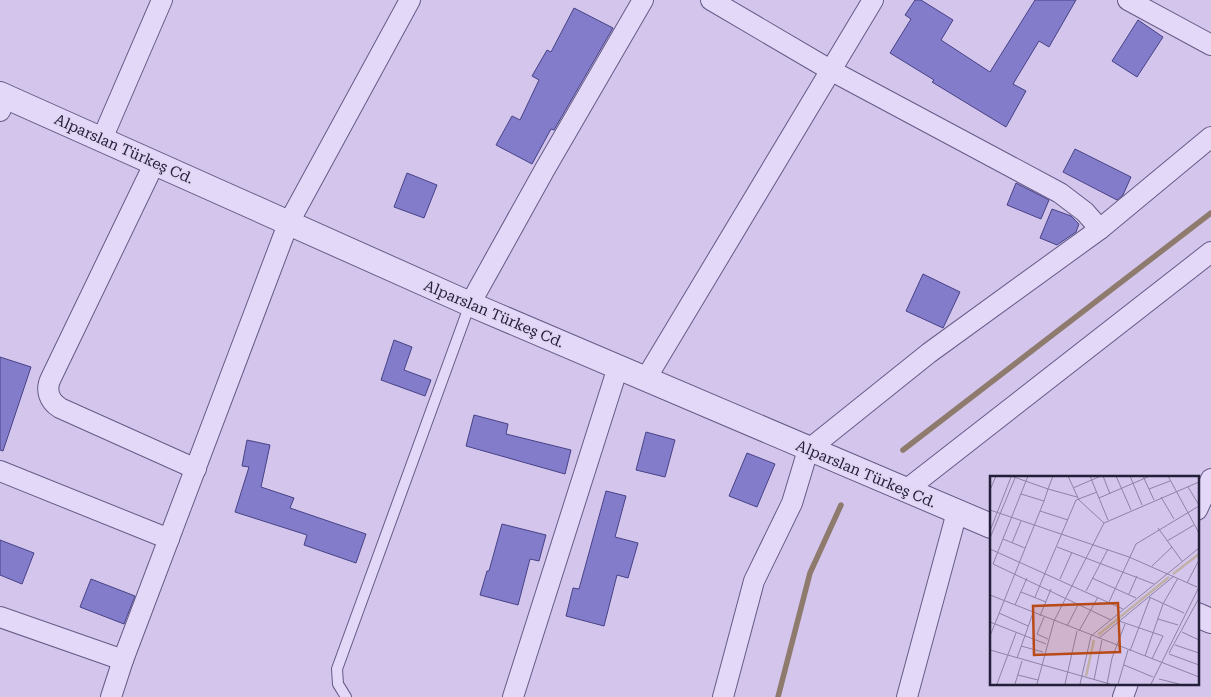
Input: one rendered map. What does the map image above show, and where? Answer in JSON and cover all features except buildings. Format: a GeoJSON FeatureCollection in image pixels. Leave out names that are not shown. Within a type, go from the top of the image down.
{"type":"FeatureCollection","features":[{"type":"Feature","properties":{"kind":"street"},"geometry":{"type":"LineString","coordinates":[[102,140],[162,0]]}},
{"type":"Feature","properties":{"kind":"street"},"geometry":{"type":"LineString","coordinates":[[111,697],[123,660],[288,224],[410,0]]}},
{"type":"Feature","properties":{"kind":"street"},"geometry":{"type":"LineString","coordinates":[[470,304],[545,169],[643,0]]}},
{"type":"Feature","properties":{"kind":"street"},"geometry":{"type":"LineString","coordinates":[[711,0],[832,71],[1060,193],[1084,212],[1100,229]]}},
{"type":"Feature","properties":{"kind":"street"},"geometry":{"type":"LineString","coordinates":[[644,380],[832,71],[873,0]]}},
{"type":"Feature","properties":{"kind":"street"},"geometry":{"type":"LineString","coordinates":[[1128,0],[1211,45]]}},
{"type":"Feature","properties":{"kind":"street","name":"Alparslan Türkeş Cd."},"geometry":{"type":"LineString","coordinates":[[2,101],[155,162],[288,224],[644,380],[990,526]]}},
{"type":"Feature","properties":{"kind":"street"},"geometry":{"type":"LineString","coordinates":[[723,697],[754,581],[792,503],[808,450],[929,353],[1100,229],[1211,137]]}},
{"type":"Feature","properties":{"kind":"street"},"geometry":{"type":"LineString","coordinates":[[155,162],[51,378],[48,390],[52,401],[60,408],[196,469]]}},
{"type":"Feature","properties":{"kind":"street"},"geometry":{"type":"LineString","coordinates":[[906,490],[1208,257]]}},
{"type":"Feature","properties":{"kind":"street"},"geometry":{"type":"LineString","coordinates":[[513,697],[618,367]]}},
{"type":"Feature","properties":{"kind":"street"},"geometry":{"type":"LineString","coordinates":[[0,471],[169,539]]}},
{"type":"Feature","properties":{"kind":"street"},"geometry":{"type":"LineString","coordinates":[[1198,508],[1211,479]]}},
{"type":"Feature","properties":{"kind":"street"},"geometry":{"type":"LineString","coordinates":[[907,697],[957,512]]}},
{"type":"Feature","properties":{"kind":"street"},"geometry":{"type":"LineString","coordinates":[[1198,615],[1211,621]]}},
{"type":"Feature","properties":{"kind":"street"},"geometry":{"type":"LineString","coordinates":[[0,616],[123,660]]}},
{"type":"Feature","properties":{"kind":"street"},"geometry":{"type":"LineString","coordinates":[[1123,697],[1128,684]]}},
{"type":"Feature","properties":{"kind":"lane"},"geometry":{"type":"LineString","coordinates":[[346,697],[338,684],[337,669],[339,662],[470,304]]}},
{"type":"Feature","properties":{"kind":"waterway"},"geometry":{"type":"LineString","coordinates":[[903,450],[1211,213]]}},
{"type":"Feature","properties":{"kind":"waterway"},"geometry":{"type":"LineString","coordinates":[[778,697],[810,573],[841,505]]}}]}
